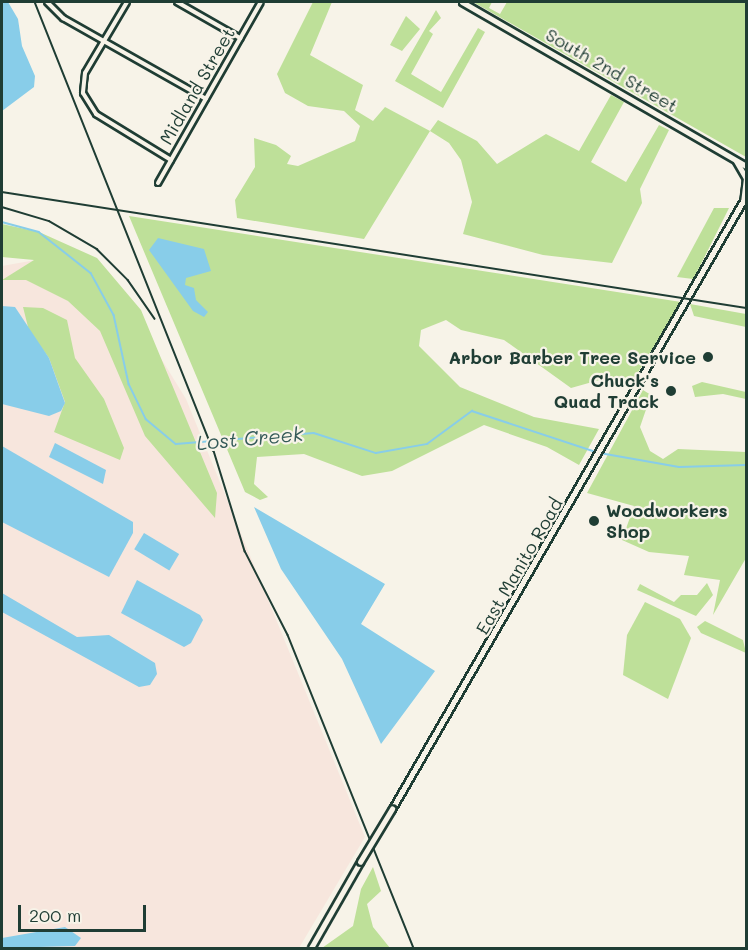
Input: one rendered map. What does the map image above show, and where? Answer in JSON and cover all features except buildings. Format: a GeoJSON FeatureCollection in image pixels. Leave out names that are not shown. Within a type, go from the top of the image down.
{"type":"FeatureCollection","features":[{"type":"Feature","properties":{"kind":"main road","name":"South 2nd Street"},"geometry":{"type":"LineString","coordinates":[[462,2],[747,166]]}},
{"type":"Feature","properties":{"kind":"main road"},"geometry":{"type":"LineString","coordinates":[[733,158],[746,178],[745,198]]}},
{"type":"Feature","properties":{"kind":"street"},"geometry":{"type":"LineString","coordinates":[[47,2],[58,15],[206,99]]}},
{"type":"Feature","properties":{"kind":"street"},"geometry":{"type":"LineString","coordinates":[[127,2],[83,76],[84,98],[99,116],[171,160]]}},
{"type":"Feature","properties":{"kind":"street"},"geometry":{"type":"LineString","coordinates":[[177,2],[240,38]]}},
{"type":"Feature","properties":{"kind":"street","name":"Midland Street"},"geometry":{"type":"LineString","coordinates":[[158,183],[261,2]]}},
{"type":"Feature","properties":{"kind":"street","name":"East Manito Road"},"geometry":{"type":"LineString","coordinates":[[310,948],[608,440],[745,198]]}},
{"type":"Feature","properties":{"kind":"shaded area"},"geometry":{"type":"Polygon","coordinates":[[[41,259],[127,303],[186,399],[365,837],[299,948],[2,948],[2,266],[41,259]]]}},
{"type":"Feature","properties":{"kind":"green space"},"geometry":{"type":"Polygon","coordinates":[[[313,2],[332,2],[310,55],[363,85],[355,110],[373,121],[385,107],[430,131],[364,239],[237,218],[235,200],[255,167],[254,138],[276,145],[291,156],[287,164],[298,166],[355,141],[360,126],[344,111],[308,106],[285,93],[277,74],[313,2]]]}},
{"type":"Feature","properties":{"kind":"green space"},"geometry":{"type":"Polygon","coordinates":[[[473,2],[492,2],[489,8],[500,14],[507,2],[746,2],[746,157],[473,2]]]}},
{"type":"Feature","properties":{"kind":"green space"},"geometry":{"type":"Polygon","coordinates":[[[436,10],[441,18],[429,31],[433,34],[411,74],[441,92],[478,28],[485,32],[443,108],[395,81],[436,10]]]}},
{"type":"Feature","properties":{"kind":"green space"},"geometry":{"type":"Polygon","coordinates":[[[406,16],[420,29],[402,51],[390,45],[406,16]]]}},
{"type":"Feature","properties":{"kind":"green space"},"geometry":{"type":"Polygon","coordinates":[[[611,95],[624,102],[591,162],[626,182],[659,125],[669,130],[640,189],[642,203],[612,263],[543,255],[463,234],[472,202],[461,160],[449,143],[430,131],[438,120],[477,141],[497,164],[546,134],[579,151],[611,95]]]}},
{"type":"Feature","properties":{"kind":"green space"},"geometry":{"type":"Polygon","coordinates":[[[714,208],[729,208],[697,272],[693,279],[677,277],[714,208]]]}},
{"type":"Feature","properties":{"kind":"green space"},"geometry":{"type":"Polygon","coordinates":[[[129,216],[681,302],[634,379],[610,377],[571,388],[504,340],[461,330],[446,320],[421,330],[419,346],[460,387],[534,417],[599,429],[579,465],[547,447],[484,425],[392,471],[362,476],[304,454],[257,457],[254,484],[268,497],[260,500],[245,492],[129,216]]]}},
{"type":"Feature","properties":{"kind":"green space"},"geometry":{"type":"Polygon","coordinates":[[[2,224],[39,232],[97,258],[141,310],[217,493],[215,518],[145,436],[100,331],[68,301],[26,280],[2,280],[34,260],[2,257],[2,224]]]}},
{"type":"Feature","properties":{"kind":"green space"},"geometry":{"type":"Polygon","coordinates":[[[690,304],[746,314],[746,327],[694,316],[690,304]]]}},
{"type":"Feature","properties":{"kind":"green space"},"geometry":{"type":"Polygon","coordinates":[[[23,307],[43,308],[67,320],[75,358],[104,399],[124,448],[120,460],[54,432],[65,402],[49,358],[29,331],[23,307]]]}},
{"type":"Feature","properties":{"kind":"green space"},"geometry":{"type":"Polygon","coordinates":[[[702,382],[746,392],[746,399],[723,394],[695,397],[692,386],[702,382]]]}},
{"type":"Feature","properties":{"kind":"green space"},"geometry":{"type":"Polygon","coordinates":[[[643,390],[651,395],[640,427],[650,451],[663,459],[678,449],[746,452],[746,558],[713,615],[720,580],[684,575],[689,556],[649,552],[622,540],[634,506],[587,493],[643,390]]]}},
{"type":"Feature","properties":{"kind":"green space"},"geometry":{"type":"Polygon","coordinates":[[[707,583],[713,595],[696,616],[637,590],[640,584],[674,602],[681,595],[697,595],[707,583]]]}},
{"type":"Feature","properties":{"kind":"green space"},"geometry":{"type":"Polygon","coordinates":[[[645,602],[680,619],[691,638],[668,699],[623,675],[627,635],[645,602]]]}},
{"type":"Feature","properties":{"kind":"green space"},"geometry":{"type":"Polygon","coordinates":[[[705,621],[743,640],[746,653],[701,633],[697,627],[705,621]]]}},
{"type":"Feature","properties":{"kind":"green space"},"geometry":{"type":"Polygon","coordinates":[[[373,867],[381,891],[367,904],[373,927],[390,948],[322,948],[353,926],[361,889],[373,867]]]}},
{"type":"Feature","properties":{"kind":"water"},"geometry":{"type":"Polygon","coordinates":[[[2,2],[8,2],[18,19],[22,46],[35,76],[34,87],[2,111],[2,2]]]}},
{"type":"Feature","properties":{"kind":"water"},"geometry":{"type":"Polygon","coordinates":[[[158,238],[204,249],[211,271],[186,278],[185,285],[194,288],[196,300],[208,312],[204,317],[193,311],[149,250],[158,238]]]}},
{"type":"Feature","properties":{"kind":"water"},"geometry":{"type":"Polygon","coordinates":[[[2,306],[15,307],[49,358],[65,403],[61,411],[49,416],[2,404],[2,306]]]}},
{"type":"Feature","properties":{"kind":"water"},"geometry":{"type":"Polygon","coordinates":[[[55,443],[106,470],[103,484],[49,457],[55,443]]]}},
{"type":"Feature","properties":{"kind":"water"},"geometry":{"type":"Polygon","coordinates":[[[2,446],[133,522],[133,533],[109,577],[2,522],[2,446]]]}},
{"type":"Feature","properties":{"kind":"water"},"geometry":{"type":"Polygon","coordinates":[[[254,507],[385,584],[361,624],[435,671],[381,744],[342,659],[281,569],[254,507]]]}},
{"type":"Feature","properties":{"kind":"water"},"geometry":{"type":"Polygon","coordinates":[[[144,533],[179,554],[169,570],[134,549],[144,533]]]}},
{"type":"Feature","properties":{"kind":"water"},"geometry":{"type":"Polygon","coordinates":[[[137,580],[200,615],[203,620],[191,643],[184,647],[121,613],[137,580]]]}},
{"type":"Feature","properties":{"kind":"water"},"geometry":{"type":"Polygon","coordinates":[[[2,593],[77,637],[109,635],[155,663],[157,674],[150,685],[139,687],[2,612],[2,593]]]}},
{"type":"Feature","properties":{"kind":"water"},"geometry":{"type":"Polygon","coordinates":[[[65,927],[81,938],[75,946],[2,948],[2,938],[65,927]]]}},
{"type":"Feature","properties":{"kind":"waterway","name":"Lost Creek"},"geometry":{"type":"LineString","coordinates":[[2,222],[39,232],[91,273],[114,315],[129,384],[146,419],[176,444],[314,433],[376,453],[427,444],[472,411],[596,452]]}},
{"type":"Feature","properties":{"kind":"waterway","name":"Lost Creek"},"geometry":{"type":"LineString","coordinates":[[600,453],[679,467],[746,465]]}},
{"type":"Feature","properties":{"kind":"railway"},"geometry":{"type":"LineString","coordinates":[[35,2],[214,451],[245,551],[288,635],[414,948]]}},
{"type":"Feature","properties":{"kind":"railway"},"geometry":{"type":"LineString","coordinates":[[2,192],[746,308]]}},
{"type":"Feature","properties":{"kind":"railway"},"geometry":{"type":"LineString","coordinates":[[2,207],[49,221],[97,249],[128,280],[155,319]]}},
{"type":"Feature","properties":{"kind":"place","name":"Arbor Barber Tree Service"},"geometry":{"type":"Point","coordinates":[708,357]}},
{"type":"Feature","properties":{"kind":"place","name":"Chuck's Quad Track"},"geometry":{"type":"Point","coordinates":[671,391]}},
{"type":"Feature","properties":{"kind":"place","name":"Woodworkers Shop"},"geometry":{"type":"Point","coordinates":[594,521]}}]}
